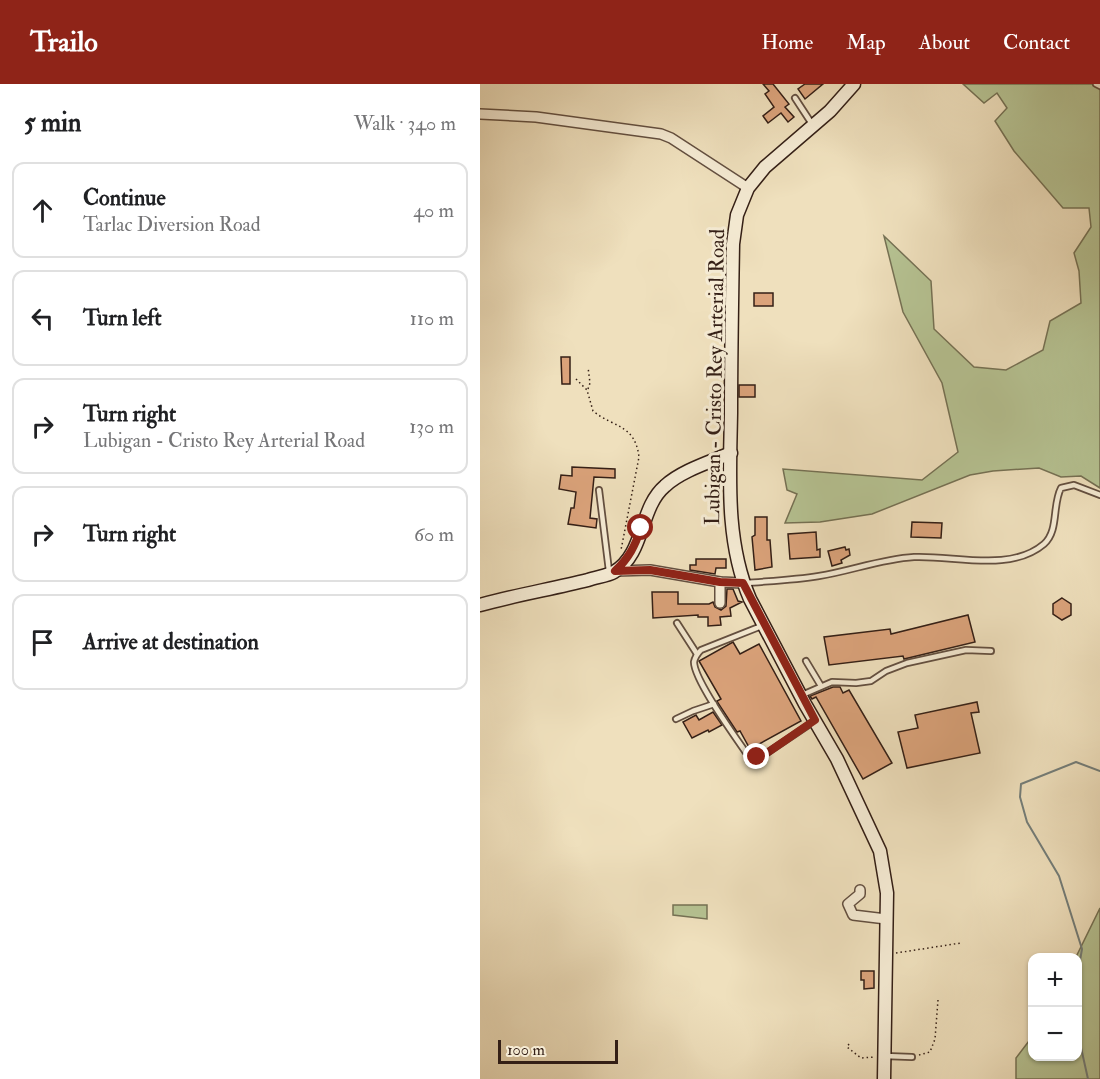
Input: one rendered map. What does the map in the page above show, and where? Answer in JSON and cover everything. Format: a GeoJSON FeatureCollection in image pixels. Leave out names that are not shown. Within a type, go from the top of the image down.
{"type":"FeatureCollection","features":[{"type":"Feature","properties":{"kind":"main road","name":"Lubigan - Cristo Rey Arterial Road"},"geometry":{"type":"LineString","coordinates":[[854,84],[830,111],[765,167],[748,188],[737,215],[733,244],[730,453],[732,531],[743,583],[837,759],[880,851],[886,879],[884,1079]]}},
{"type":"Feature","properties":{"kind":"main road"},"geometry":{"type":"LineString","coordinates":[[480,605],[612,573],[626,561],[636,546],[647,512],[653,500],[665,486],[730,453]]}},
{"type":"Feature","properties":{"kind":"street"},"geometry":{"type":"LineString","coordinates":[[480,114],[536,117],[661,134],[672,138],[748,188]]}},
{"type":"Feature","properties":{"kind":"street"},"geometry":{"type":"LineString","coordinates":[[612,573],[668,572],[720,582],[743,583]]}},
{"type":"Feature","properties":{"kind":"street"},"geometry":{"type":"LineString","coordinates":[[720,582],[720,603]]}},
{"type":"Feature","properties":{"kind":"street"},"geometry":{"type":"LineString","coordinates":[[860,890],[860,894],[848,904],[853,915],[886,919]]}},
{"type":"Feature","properties":{"kind":"lane"},"geometry":{"type":"LineString","coordinates":[[1096,84],[1100,86]]}},
{"type":"Feature","properties":{"kind":"lane"},"geometry":{"type":"LineString","coordinates":[[795,98],[813,126]]}},
{"type":"Feature","properties":{"kind":"lane"},"geometry":{"type":"LineString","coordinates":[[743,583],[818,576],[858,566],[913,557],[995,561],[1011,558],[1034,550],[1050,536],[1061,488],[1074,485],[1100,495]]}},
{"type":"Feature","properties":{"kind":"lane"},"geometry":{"type":"LineString","coordinates":[[599,490],[612,573]]}},
{"type":"Feature","properties":{"kind":"lane"},"geometry":{"type":"LineString","coordinates":[[677,623],[697,654]]}},
{"type":"Feature","properties":{"kind":"lane"},"geometry":{"type":"LineString","coordinates":[[764,625],[701,650],[697,654],[694,665],[714,704],[747,754],[752,756],[764,755],[815,720]]}},
{"type":"Feature","properties":{"kind":"lane"},"geometry":{"type":"LineString","coordinates":[[801,695],[832,682],[865,682],[907,663],[966,650],[991,651]]}},
{"type":"Feature","properties":{"kind":"lane"},"geometry":{"type":"LineString","coordinates":[[806,661],[821,686]]}},
{"type":"Feature","properties":{"kind":"lane"},"geometry":{"type":"LineString","coordinates":[[676,719],[714,704]]}},
{"type":"Feature","properties":{"kind":"lane"},"geometry":{"type":"LineString","coordinates":[[885,1058],[912,1057]]}},
{"type":"Feature","properties":{"kind":"path"},"geometry":{"type":"LineString","coordinates":[[587,390],[590,383],[588,367]]}},
{"type":"Feature","properties":{"kind":"path"},"geometry":{"type":"LineString","coordinates":[[576,379],[587,390],[593,411],[626,429],[638,449],[639,457],[621,550]]}},
{"type":"Feature","properties":{"kind":"path"},"geometry":{"type":"LineString","coordinates":[[886,954],[961,943]]}},
{"type":"Feature","properties":{"kind":"path"},"geometry":{"type":"LineString","coordinates":[[912,1057],[930,1052],[936,1031],[938,1000]]}},
{"type":"Feature","properties":{"kind":"path"},"geometry":{"type":"LineString","coordinates":[[849,1044],[847,1047],[861,1058],[872,1056],[885,1058]]}},
{"type":"Feature","properties":{"kind":"green space"},"geometry":{"type":"Polygon","coordinates":[[[963,84],[1100,84],[1100,488],[1081,476],[1061,477],[1039,468],[993,471],[970,475],[872,514],[820,522],[785,523],[797,494],[787,490],[783,469],[922,480],[958,452],[942,383],[903,312],[884,236],[931,281],[934,329],[974,367],[1006,370],[1043,350],[1050,321],[1081,303],[1079,271],[1074,253],[1091,227],[1089,208],[1063,208],[1014,151],[995,121],[1007,108],[997,93],[984,103],[963,84]]]}},
{"type":"Feature","properties":{"kind":"green space"},"geometry":{"type":"Polygon","coordinates":[[[673,905],[707,905],[707,919],[673,915],[673,905]]]}},
{"type":"Feature","properties":{"kind":"green space"},"geometry":{"type":"Polygon","coordinates":[[[1100,908],[1100,1079],[1016,1079],[1016,1058],[1028,1042],[1028,1061],[1082,1061],[1082,953],[1078,953],[1100,908]]]}},
{"type":"Feature","properties":{"kind":"building"},"geometry":{"type":"Polygon","coordinates":[[[763,84],[773,84],[789,104],[785,107],[794,117],[788,122],[781,113],[768,123],[763,116],[774,107],[765,94],[769,91],[763,84]]]}},
{"type":"Feature","properties":{"kind":"building"},"geometry":{"type":"Polygon","coordinates":[[[805,84],[823,84],[805,99],[798,89],[805,84]]]}},
{"type":"Feature","properties":{"kind":"building"},"geometry":{"type":"Polygon","coordinates":[[[754,293],[773,293],[773,306],[754,306],[754,293]]]}},
{"type":"Feature","properties":{"kind":"building"},"geometry":{"type":"Polygon","coordinates":[[[561,357],[570,357],[570,384],[562,384],[561,357]]]}},
{"type":"Feature","properties":{"kind":"building"},"geometry":{"type":"Polygon","coordinates":[[[739,385],[755,385],[755,397],[739,397],[739,385]]]}},
{"type":"Feature","properties":{"kind":"building"},"geometry":{"type":"Polygon","coordinates":[[[572,467],[615,469],[615,478],[594,477],[590,518],[597,519],[596,528],[568,524],[571,508],[574,508],[576,492],[559,489],[561,475],[572,476],[572,467]]]}},
{"type":"Feature","properties":{"kind":"building"},"geometry":{"type":"Polygon","coordinates":[[[755,517],[767,517],[767,540],[770,540],[772,567],[755,570],[752,537],[755,535],[755,517]]]}},
{"type":"Feature","properties":{"kind":"building"},"geometry":{"type":"Polygon","coordinates":[[[912,522],[942,523],[941,538],[911,537],[912,522]]]}},
{"type":"Feature","properties":{"kind":"building"},"geometry":{"type":"Polygon","coordinates":[[[816,532],[817,550],[820,549],[820,557],[790,559],[788,534],[816,532]]]}},
{"type":"Feature","properties":{"kind":"building"},"geometry":{"type":"Polygon","coordinates":[[[845,547],[846,550],[849,549],[850,555],[841,560],[842,563],[832,566],[828,551],[845,547]]]}},
{"type":"Feature","properties":{"kind":"building"},"geometry":{"type":"Polygon","coordinates":[[[696,559],[726,559],[726,568],[716,568],[715,574],[690,570],[690,565],[696,565],[696,559]]]}},
{"type":"Feature","properties":{"kind":"building"},"geometry":{"type":"Polygon","coordinates":[[[727,589],[733,589],[738,601],[742,602],[730,608],[731,616],[720,617],[721,625],[708,626],[708,617],[698,617],[698,615],[653,618],[652,592],[678,592],[678,604],[713,602],[715,607],[721,610],[726,606],[727,589]]]}},
{"type":"Feature","properties":{"kind":"building"},"geometry":{"type":"Polygon","coordinates":[[[1062,598],[1071,604],[1071,615],[1062,620],[1053,614],[1053,604],[1062,598]]]}},
{"type":"Feature","properties":{"kind":"building"},"geometry":{"type":"Polygon","coordinates":[[[968,615],[975,642],[904,659],[903,656],[829,665],[824,637],[890,629],[891,634],[968,615]]]}},
{"type":"Feature","properties":{"kind":"building"},"geometry":{"type":"Polygon","coordinates":[[[733,642],[740,654],[759,644],[801,721],[750,749],[740,731],[737,732],[718,703],[717,701],[721,699],[699,661],[733,642]]]}},
{"type":"Feature","properties":{"kind":"building"},"geometry":{"type":"Polygon","coordinates":[[[833,687],[840,687],[843,693],[849,690],[892,763],[863,779],[816,697],[812,699],[810,696],[833,687]]]}},
{"type":"Feature","properties":{"kind":"building"},"geometry":{"type":"Polygon","coordinates":[[[977,702],[979,712],[971,713],[980,753],[907,768],[898,732],[918,728],[915,715],[977,702]]]}},
{"type":"Feature","properties":{"kind":"building"},"geometry":{"type":"Polygon","coordinates":[[[713,712],[722,725],[692,738],[683,722],[696,715],[699,720],[713,712]]]}},
{"type":"Feature","properties":{"kind":"building"},"geometry":{"type":"Polygon","coordinates":[[[861,971],[874,971],[874,988],[864,989],[861,971]]]}},
{"type":"Feature","properties":{"kind":"waterway"},"geometry":{"type":"LineString","coordinates":[[1081,953],[1059,876],[1027,822],[1020,797],[1021,784],[1076,762],[1100,771]]}},
{"type":"Feature","properties":{"kind":"waterway"},"geometry":{"type":"LineString","coordinates":[[1082,1052],[1088,1079]]}},
{"type":"Feature","properties":{"kind":"route"},"geometry":{"type":"LineString","coordinates":[[641,528],[636,546],[626,561],[615,571],[650,570],[720,582],[743,583],[815,720],[764,755],[757,757]]}}]}
